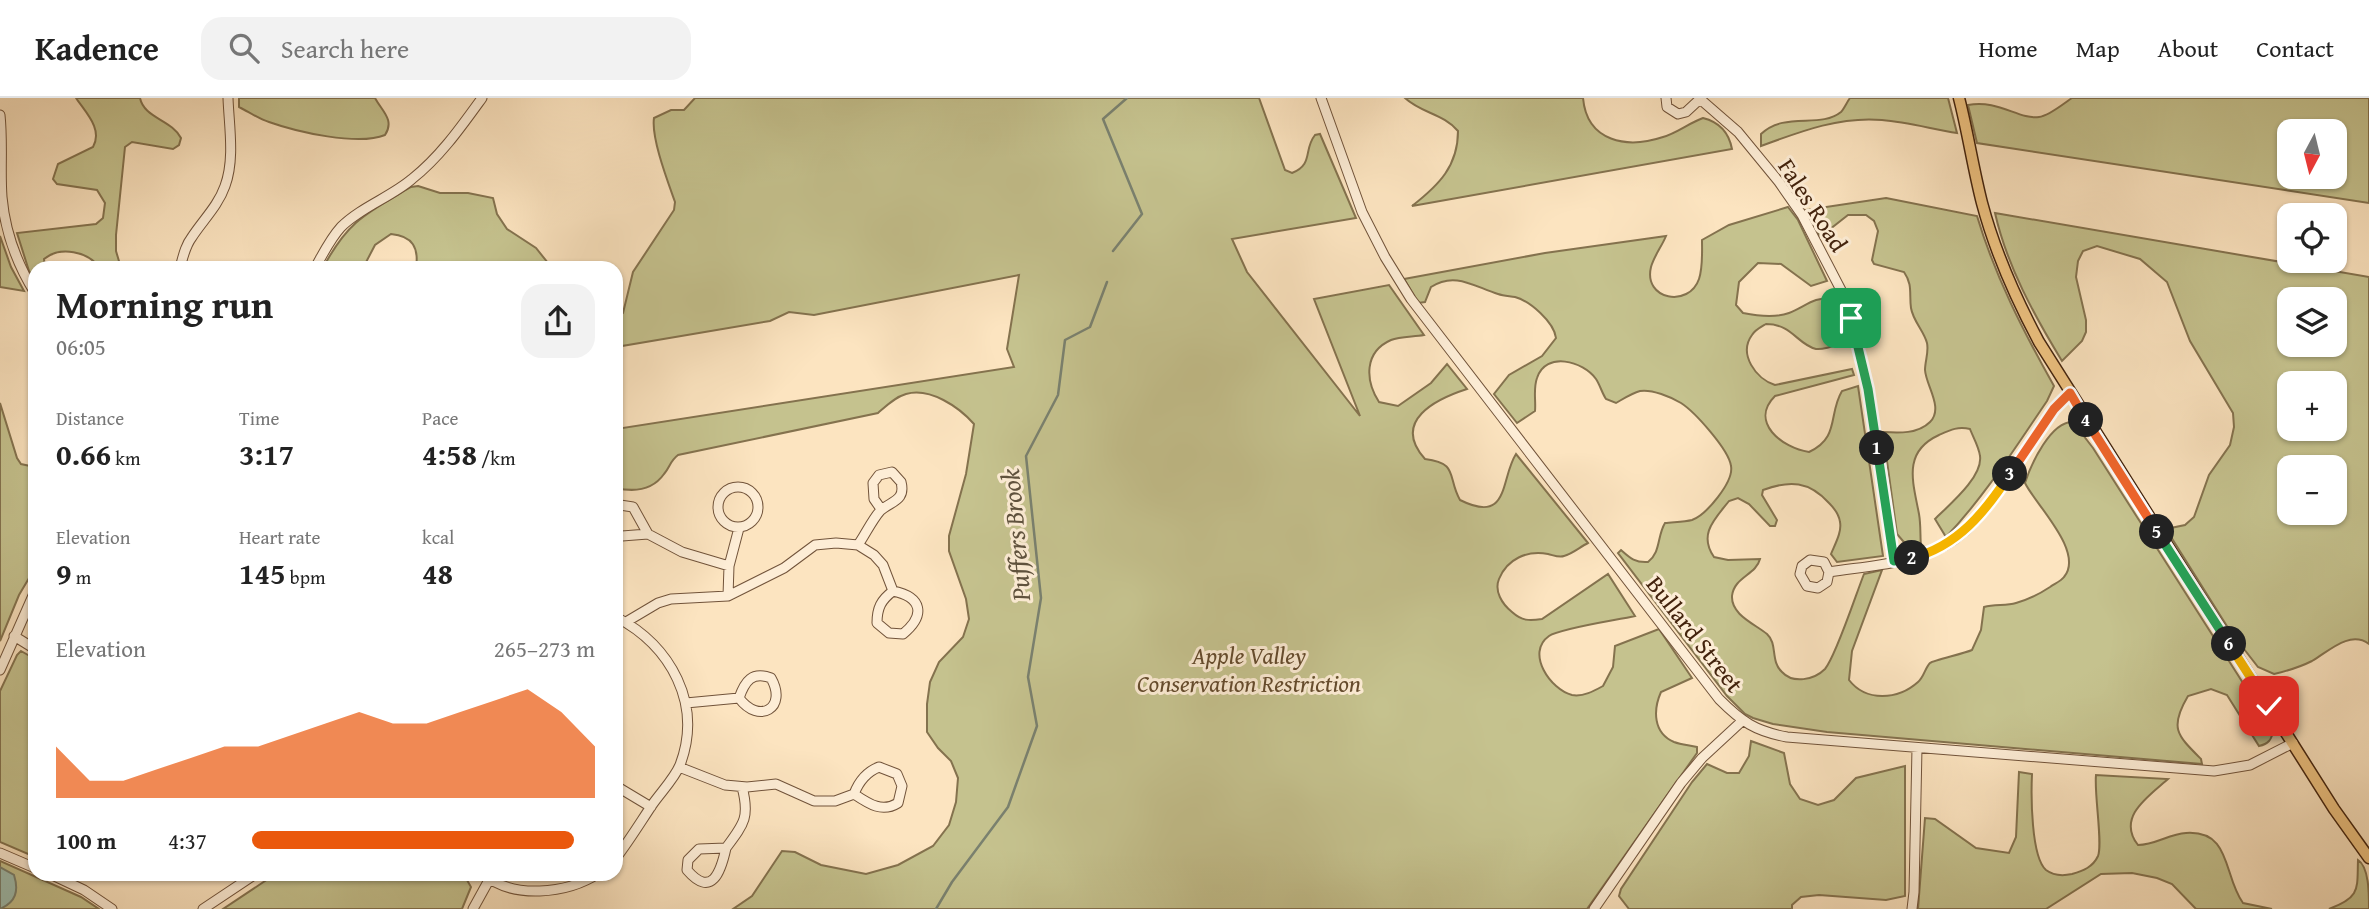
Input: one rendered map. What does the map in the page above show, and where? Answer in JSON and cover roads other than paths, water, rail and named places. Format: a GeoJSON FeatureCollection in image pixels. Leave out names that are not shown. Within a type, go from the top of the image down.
{"type":"FeatureCollection","features":[{"type":"Feature","properties":{"kind":"main road"},"geometry":{"type":"LineString","coordinates":[[1959,98],[1983,204],[2002,264],[2028,322],[2070,393],[2369,859]]}},
{"type":"Feature","properties":{"kind":"street"},"geometry":{"type":"LineString","coordinates":[[182,261],[188,243],[226,185],[230,150],[228,98]]}},
{"type":"Feature","properties":{"kind":"street"},"geometry":{"type":"LineString","coordinates":[[319,261],[341,227],[412,180],[441,152],[482,98]]}},
{"type":"Feature","properties":{"kind":"street","name":"Bullard Street"},"geometry":{"type":"LineString","coordinates":[[1321,98],[1362,212],[1411,299],[1719,699],[1742,721],[1757,730],[1787,737],[2214,771],[2250,765],[2293,743]]}},
{"type":"Feature","properties":{"kind":"street","name":"Fales Road"},"geometry":{"type":"LineString","coordinates":[[1666,98],[1667,107],[1678,114],[1686,113],[1699,98],[1738,132],[1779,181],[1802,215],[1841,290],[1868,389],[1894,561]]}},
{"type":"Feature","properties":{"kind":"street"},"geometry":{"type":"LineString","coordinates":[[0,115],[2,196],[6,226],[28,278]]}},
{"type":"Feature","properties":{"kind":"street"},"geometry":{"type":"LineString","coordinates":[[1829,572],[1915,557],[1939,548],[1958,536],[1972,524],[2008,478],[2054,409],[2070,393]]}},
{"type":"Feature","properties":{"kind":"street"},"geometry":{"type":"LineString","coordinates":[[733,487],[746,487],[755,496],[758,512],[750,523],[739,528],[729,526],[721,517],[718,505],[723,492],[733,487]]}},
{"type":"Feature","properties":{"kind":"street"},"geometry":{"type":"LineString","coordinates":[[623,505],[634,507],[648,534]]}},
{"type":"Feature","properties":{"kind":"street"},"geometry":{"type":"LineString","coordinates":[[858,545],[881,509]]}},
{"type":"Feature","properties":{"kind":"street"},"geometry":{"type":"LineString","coordinates":[[728,596],[729,566],[739,528]]}},
{"type":"Feature","properties":{"kind":"street"},"geometry":{"type":"LineString","coordinates":[[623,536],[648,534],[682,551],[729,566]]}},
{"type":"Feature","properties":{"kind":"street"},"geometry":{"type":"LineString","coordinates":[[626,622],[658,603],[671,599],[728,596],[784,568],[815,545],[858,545],[874,555],[883,565],[893,591]]}},
{"type":"Feature","properties":{"kind":"street"},"geometry":{"type":"LineString","coordinates":[[893,591],[908,594],[915,601],[918,613],[915,625],[903,634],[889,633],[877,623],[877,610],[884,598],[893,591]]}},
{"type":"Feature","properties":{"kind":"street"},"geometry":{"type":"LineString","coordinates":[[0,670],[28,607]]}},
{"type":"Feature","properties":{"kind":"street"},"geometry":{"type":"LineString","coordinates":[[623,620],[666,659],[680,680],[686,703],[685,744],[679,767],[623,848]]}},
{"type":"Feature","properties":{"kind":"street"},"geometry":{"type":"LineString","coordinates":[[14,636],[28,645]]}},
{"type":"Feature","properties":{"kind":"street"},"geometry":{"type":"LineString","coordinates":[[762,674],[771,678],[777,688],[773,707],[767,711],[759,713],[746,708],[739,698],[746,682],[752,676],[762,674]]}},
{"type":"Feature","properties":{"kind":"street"},"geometry":{"type":"LineString","coordinates":[[686,703],[739,698]]}},
{"type":"Feature","properties":{"kind":"street"},"geometry":{"type":"LineString","coordinates":[[1594,909],[1681,783],[1702,758],[1742,721]]}},
{"type":"Feature","properties":{"kind":"street"},"geometry":{"type":"LineString","coordinates":[[1912,909],[1917,748]]}},
{"type":"Feature","properties":{"kind":"street"},"geometry":{"type":"LineString","coordinates":[[679,767],[725,785],[776,784],[800,796],[820,801],[835,801],[854,794],[860,781],[870,770],[879,766],[897,774],[902,786],[898,803],[890,808],[883,809],[869,804],[854,794]]}},
{"type":"Feature","properties":{"kind":"street"},"geometry":{"type":"LineString","coordinates":[[726,848],[699,849],[688,860],[687,870],[698,880],[708,882],[720,873],[726,848],[742,828],[746,802],[741,786]]}},
{"type":"Feature","properties":{"kind":"street"},"geometry":{"type":"LineString","coordinates":[[623,790],[651,807]]}},
{"type":"Feature","properties":{"kind":"street"},"geometry":{"type":"LineString","coordinates":[[0,853],[28,865]]}},
{"type":"Feature","properties":{"kind":"street"},"geometry":{"type":"LineString","coordinates":[[65,881],[85,890],[112,909]]}},
{"type":"Feature","properties":{"kind":"street"},"geometry":{"type":"LineString","coordinates":[[203,909],[245,881]]}},
{"type":"Feature","properties":{"kind":"street"},"geometry":{"type":"LineString","coordinates":[[473,909],[484,881]]}},
{"type":"Feature","properties":{"kind":"street"},"geometry":{"type":"LineString","coordinates":[[497,881],[510,887],[546,890],[571,886],[582,881]]}},
{"type":"Feature","properties":{"kind":"waterway"},"geometry":{"type":"LineString","coordinates":[[1113,251],[1142,214],[1103,119],[1127,98]]}},
{"type":"Feature","properties":{"kind":"waterway","name":"Puffers Brook"},"geometry":{"type":"LineString","coordinates":[[936,909],[952,882],[1008,807],[1037,726],[1028,677],[1041,598],[1026,456],[1058,395],[1065,340],[1090,327],[1107,282]]}},
{"type":"Feature","properties":{"kind":"park label","name":"Apple Valley Conservation Restriction"},"geometry":{"type":"Point","coordinates":[1249,669]}}]}
